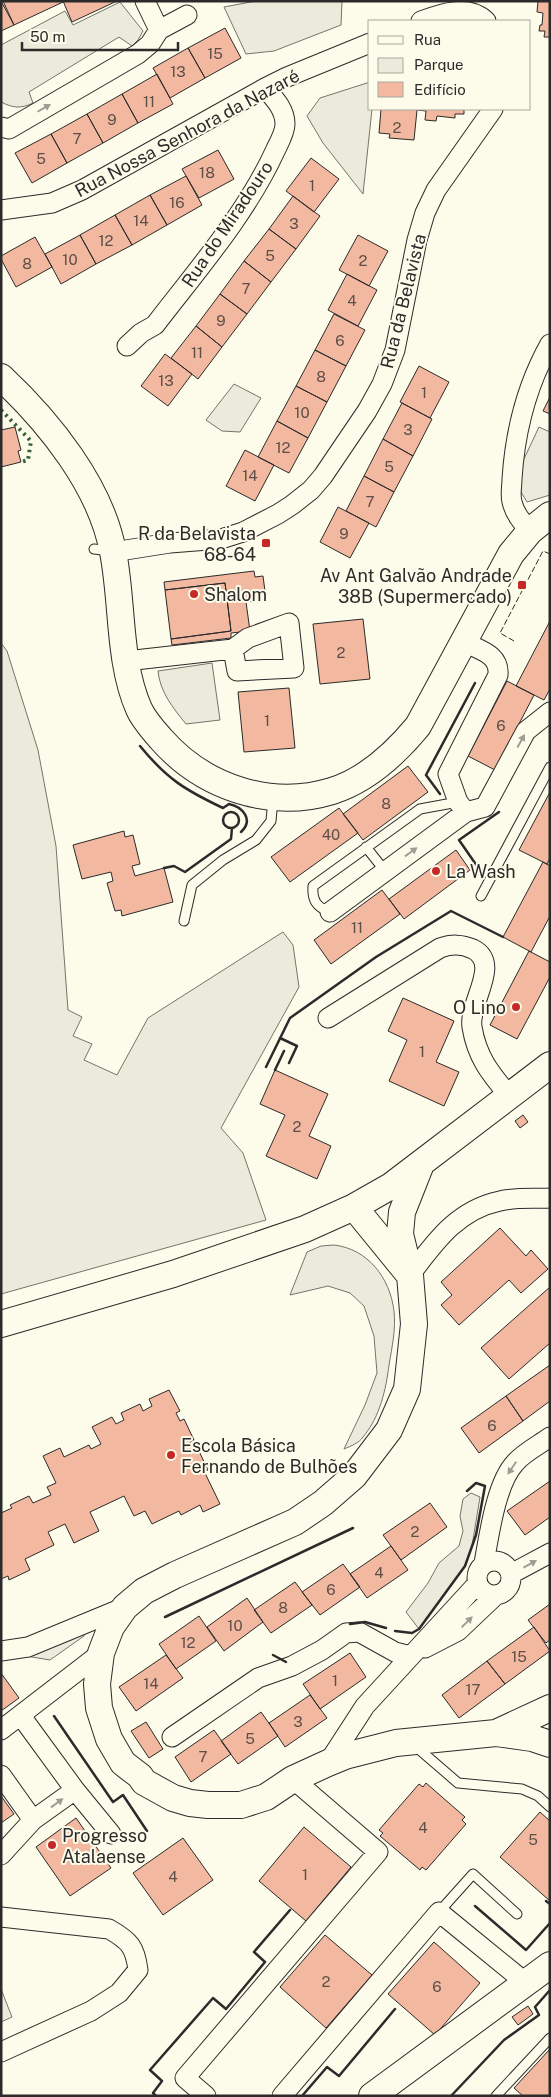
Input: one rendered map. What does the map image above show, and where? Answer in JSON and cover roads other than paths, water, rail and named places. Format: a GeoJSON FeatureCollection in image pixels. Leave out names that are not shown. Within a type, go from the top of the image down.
{"type":"FeatureCollection","features":[{"type":"Feature","properties":{"kind":"street"},"geometry":{"type":"LineString","coordinates":[[145,1],[160,30]]}},
{"type":"Feature","properties":{"kind":"street"},"geometry":{"type":"LineString","coordinates":[[424,20],[452,10],[476,12]]}},
{"type":"Feature","properties":{"kind":"street"},"geometry":{"type":"LineString","coordinates":[[1,127],[10,129],[138,54],[150,44],[160,30],[187,15]]}},
{"type":"Feature","properties":{"kind":"street","name":"Rua Nossa Senhora da Nazaré"},"geometry":{"type":"LineString","coordinates":[[1,210],[52,203],[82,190],[265,88],[368,44]]}},
{"type":"Feature","properties":{"kind":"street","name":"Rua do Miradouro"},"geometry":{"type":"LineString","coordinates":[[127,346],[141,333],[155,325],[243,206],[265,173],[286,126],[284,114],[276,99],[265,88]]}},
{"type":"Feature","properties":{"kind":"street","name":"Rua da Belavista"},"geometry":{"type":"LineString","coordinates":[[104,550],[221,539],[236,534],[278,514],[292,505],[323,476],[367,411],[382,384],[392,359],[417,240],[425,213],[436,190],[492,110]]}},
{"type":"Feature","properties":{"kind":"street"},"geometry":{"type":"LineString","coordinates":[[1,377],[46,422],[83,475],[104,522],[104,550],[129,682],[139,710],[154,732],[170,750],[192,769],[216,783],[245,793],[273,796],[312,796],[333,790],[364,777],[400,748],[418,726],[500,571],[511,554],[540,523],[518,517],[511,500],[513,460],[520,421],[532,385],[550,344]]}},
{"type":"Feature","properties":{"kind":"street"},"geometry":{"type":"LineString","coordinates":[[462,807],[448,774],[498,675],[498,666],[494,658],[464,642]]}},
{"type":"Feature","properties":{"kind":"street"},"geometry":{"type":"LineString","coordinates":[[126,661],[234,649]]}},
{"type":"Feature","properties":{"kind":"street"},"geometry":{"type":"LineString","coordinates":[[330,912],[385,871],[462,807],[485,807],[526,731],[550,712]]}},
{"type":"Feature","properties":{"kind":"street"},"geometry":{"type":"LineString","coordinates":[[328,1018],[440,948],[454,944],[465,946],[476,951],[484,958],[486,968],[473,1009],[471,1025],[480,1058],[510,1097]]}},
{"type":"Feature","properties":{"kind":"street"},"geometry":{"type":"LineString","coordinates":[[1,1324],[173,1274],[306,1229],[363,1202],[421,1164],[550,1065]]}},
{"type":"Feature","properties":{"kind":"street"},"geometry":{"type":"LineString","coordinates":[[421,1164],[402,1212],[400,1234],[410,1275],[414,1324],[407,1388],[388,1430],[354,1476],[323,1503],[295,1522],[159,1583],[144,1591],[125,1607],[111,1627],[102,1653],[96,1684],[99,1708],[110,1738],[123,1763],[140,1776],[144,1782],[173,1798],[190,1803],[241,1805],[266,1797],[293,1779],[345,1756],[396,1743],[496,1733],[532,1738],[550,1744]]}},
{"type":"Feature","properties":{"kind":"street"},"geometry":{"type":"LineString","coordinates":[[410,1275],[439,1236],[456,1220],[481,1207],[500,1201],[550,1198]]}},
{"type":"Feature","properties":{"kind":"street"},"geometry":{"type":"LineString","coordinates":[[363,1202],[400,1234]]}},
{"type":"Feature","properties":{"kind":"street"},"geometry":{"type":"LineString","coordinates":[[363,1202],[410,1275]]}},
{"type":"Feature","properties":{"kind":"street"},"geometry":{"type":"LineString","coordinates":[[496,1595],[485,1592],[478,1583],[478,1572],[484,1564],[490,1530],[504,1481],[514,1463],[550,1437]]}},
{"type":"Feature","properties":{"kind":"street"},"geometry":{"type":"LineString","coordinates":[[511,1574],[550,1553]]}},
{"type":"Feature","properties":{"kind":"street"},"geometry":{"type":"LineString","coordinates":[[172,1737],[258,1678],[292,1666],[322,1650],[346,1633],[359,1632],[395,1652],[410,1656],[458,1631],[496,1595],[506,1590],[511,1580],[509,1569],[501,1562],[495,1560],[484,1564]]}},
{"type":"Feature","properties":{"kind":"street"},"geometry":{"type":"LineString","coordinates":[[328,1763],[365,1706],[478,1583]]}},
{"type":"Feature","properties":{"kind":"street"},"geometry":{"type":"LineString","coordinates":[[1,1651],[28,1647],[125,1607]]}},
{"type":"Feature","properties":{"kind":"street"},"geometry":{"type":"LineString","coordinates":[[1,1730],[102,1653]]}},
{"type":"Feature","properties":{"kind":"street"},"geometry":{"type":"LineString","coordinates":[[496,1733],[550,1708]]}},
{"type":"Feature","properties":{"kind":"street"},"geometry":{"type":"LineString","coordinates":[[21,1716],[75,1790],[112,1834]]}},
{"type":"Feature","properties":{"kind":"street"},"geometry":{"type":"LineString","coordinates":[[1,1775],[33,1820]]}},
{"type":"Feature","properties":{"kind":"street"},"geometry":{"type":"LineString","coordinates":[[206,2096],[185,2078],[378,1852],[293,1779]]}},
{"type":"Feature","properties":{"kind":"street"},"geometry":{"type":"LineString","coordinates":[[1,1854],[33,1820],[75,1790]]}},
{"type":"Feature","properties":{"kind":"street"},"geometry":{"type":"LineString","coordinates":[[282,2096],[439,1912],[526,1984]]}},
{"type":"Feature","properties":{"kind":"street"},"geometry":{"type":"LineString","coordinates":[[1,1917],[109,1929],[124,1937],[135,1951],[138,1970],[119,1993],[91,2011],[1,2052]]}},
{"type":"Feature","properties":{"kind":"street"},"geometry":{"type":"LineString","coordinates":[[372,2096],[550,1965]]}},
{"type":"Feature","properties":{"kind":"lane"},"geometry":{"type":"LineString","coordinates":[[481,896],[550,767]]}},
{"type":"Feature","properties":{"kind":"lane"},"geometry":{"type":"LineString","coordinates":[[184,922],[192,885],[223,860],[256,840],[270,821],[273,796]]}},
{"type":"Feature","properties":{"kind":"lane"},"geometry":{"type":"LineString","coordinates":[[330,912],[319,908],[312,897],[313,886],[420,809],[462,807]]}},
{"type":"Feature","properties":{"kind":"lane"},"geometry":{"type":"LineString","coordinates":[[366,847],[385,871]]}},
{"type":"Feature","properties":{"kind":"lane"},"geometry":{"type":"LineString","coordinates":[[410,1742],[458,1783],[522,1789],[538,1796],[550,1807]]}},
{"type":"Feature","properties":{"kind":"lane"},"geometry":{"type":"LineString","coordinates":[[439,1912],[473,1874],[517,1914]]}},
{"type":"Feature","properties":{"kind":"lane"},"geometry":{"type":"LineString","coordinates":[[496,2096],[550,2038]]}},
{"type":"Feature","properties":{"kind":"place","name":"R da Belavista 68-64"},"geometry":{"type":"Point","coordinates":[266,543]}},
{"type":"Feature","properties":{"kind":"place","name":"Av Ant Galvão Andrade 38B (Supermercado)"},"geometry":{"type":"Point","coordinates":[522,585]}},
{"type":"Feature","properties":{"kind":"place","name":"Shalom"},"geometry":{"type":"Point","coordinates":[194,594]}},
{"type":"Feature","properties":{"kind":"place","name":"La Wash"},"geometry":{"type":"Point","coordinates":[436,871]}},
{"type":"Feature","properties":{"kind":"place","name":"O Lino"},"geometry":{"type":"Point","coordinates":[516,1007]}},
{"type":"Feature","properties":{"kind":"place","name":"Escola Básica Fernando de Bulhões"},"geometry":{"type":"Point","coordinates":[171,1455]}},
{"type":"Feature","properties":{"kind":"place","name":"Progresso Atalaense"},"geometry":{"type":"Point","coordinates":[52,1845]}}]}
